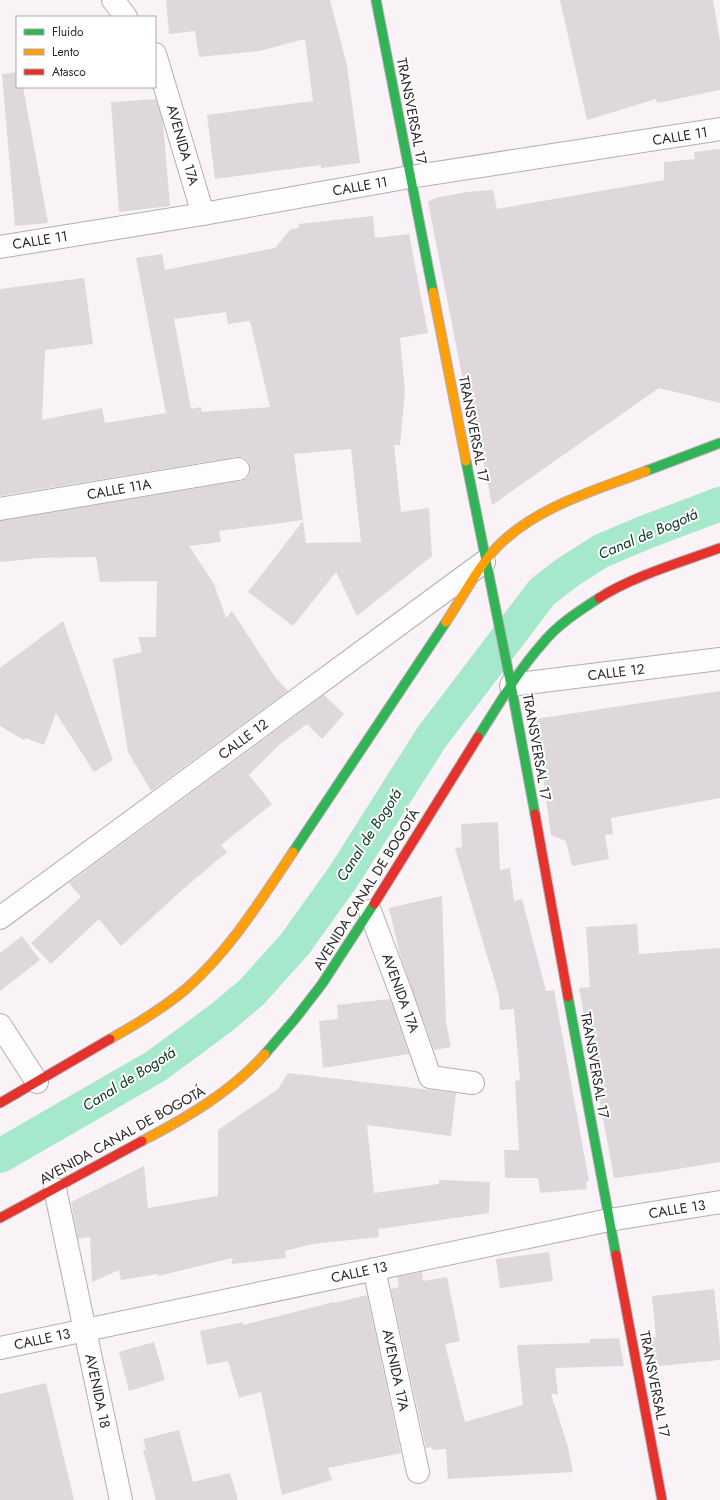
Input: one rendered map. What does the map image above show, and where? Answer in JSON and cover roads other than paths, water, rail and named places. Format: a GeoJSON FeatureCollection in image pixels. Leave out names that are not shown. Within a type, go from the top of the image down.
{"type":"FeatureCollection","features":[{"type":"Feature","properties":{"kind":"main road","name":"TRANSVERSAL 17"},"geometry":{"type":"LineString","coordinates":[[376,0],[505,660],[512,685],[609,1220],[662,1500]]}},
{"type":"Feature","properties":{"kind":"main road"},"geometry":{"type":"LineString","coordinates":[[0,1103],[141,1021],[168,1003],[187,988],[234,938],[487,568],[501,543],[530,520],[557,505],[720,443]]}},
{"type":"Feature","properties":{"kind":"main road","name":"AVENIDA CANAL DE BOGOTÁ"},"geometry":{"type":"LineString","coordinates":[[0,1218],[187,1117],[236,1082],[256,1064],[296,1019],[322,984],[370,911],[528,660],[542,643],[574,614],[610,591],[720,548]]}},
{"type":"Feature","properties":{"kind":"street"},"geometry":{"type":"LineString","coordinates":[[113,0],[125,16]]}},
{"type":"Feature","properties":{"kind":"street","name":"AVENIDA 17A"},"geometry":{"type":"LineString","coordinates":[[156,57],[203,214]]}},
{"type":"Feature","properties":{"kind":"street","name":"CALLE 11"},"geometry":{"type":"LineString","coordinates":[[0,247],[203,214],[410,176],[720,130]]}},
{"type":"Feature","properties":{"kind":"street","name":"CALLE 11A"},"geometry":{"type":"LineString","coordinates":[[0,509],[238,469]]}},
{"type":"Feature","properties":{"kind":"street","name":"CALLE 12"},"geometry":{"type":"LineString","coordinates":[[0,918],[487,568]]}},
{"type":"Feature","properties":{"kind":"street","name":"CALLE 12"},"geometry":{"type":"LineString","coordinates":[[512,685],[720,659]]}},
{"type":"Feature","properties":{"kind":"street","name":"AVENIDA 17A"},"geometry":{"type":"LineString","coordinates":[[370,911],[430,1076],[473,1083]]}},
{"type":"Feature","properties":{"kind":"street"},"geometry":{"type":"LineString","coordinates":[[0,1025],[37,1082]]}},
{"type":"Feature","properties":{"kind":"street","name":"AVENIDA 18"},"geometry":{"type":"LineString","coordinates":[[55,1189],[121,1500]]}},
{"type":"Feature","properties":{"kind":"street","name":"CALLE 13"},"geometry":{"type":"LineString","coordinates":[[0,1348],[609,1220],[720,1202]]}},
{"type":"Feature","properties":{"kind":"street","name":"AVENIDA 17A"},"geometry":{"type":"LineString","coordinates":[[374,1269],[418,1472]]}},
{"type":"Feature","properties":{"kind":"waterway","name":"Canal de Bogotá"},"geometry":{"type":"LineString","coordinates":[[0,1156],[156,1066],[221,1018],[252,992],[295,944],[343,877],[431,738],[542,592],[568,572],[601,551],[720,504]]}}]}
